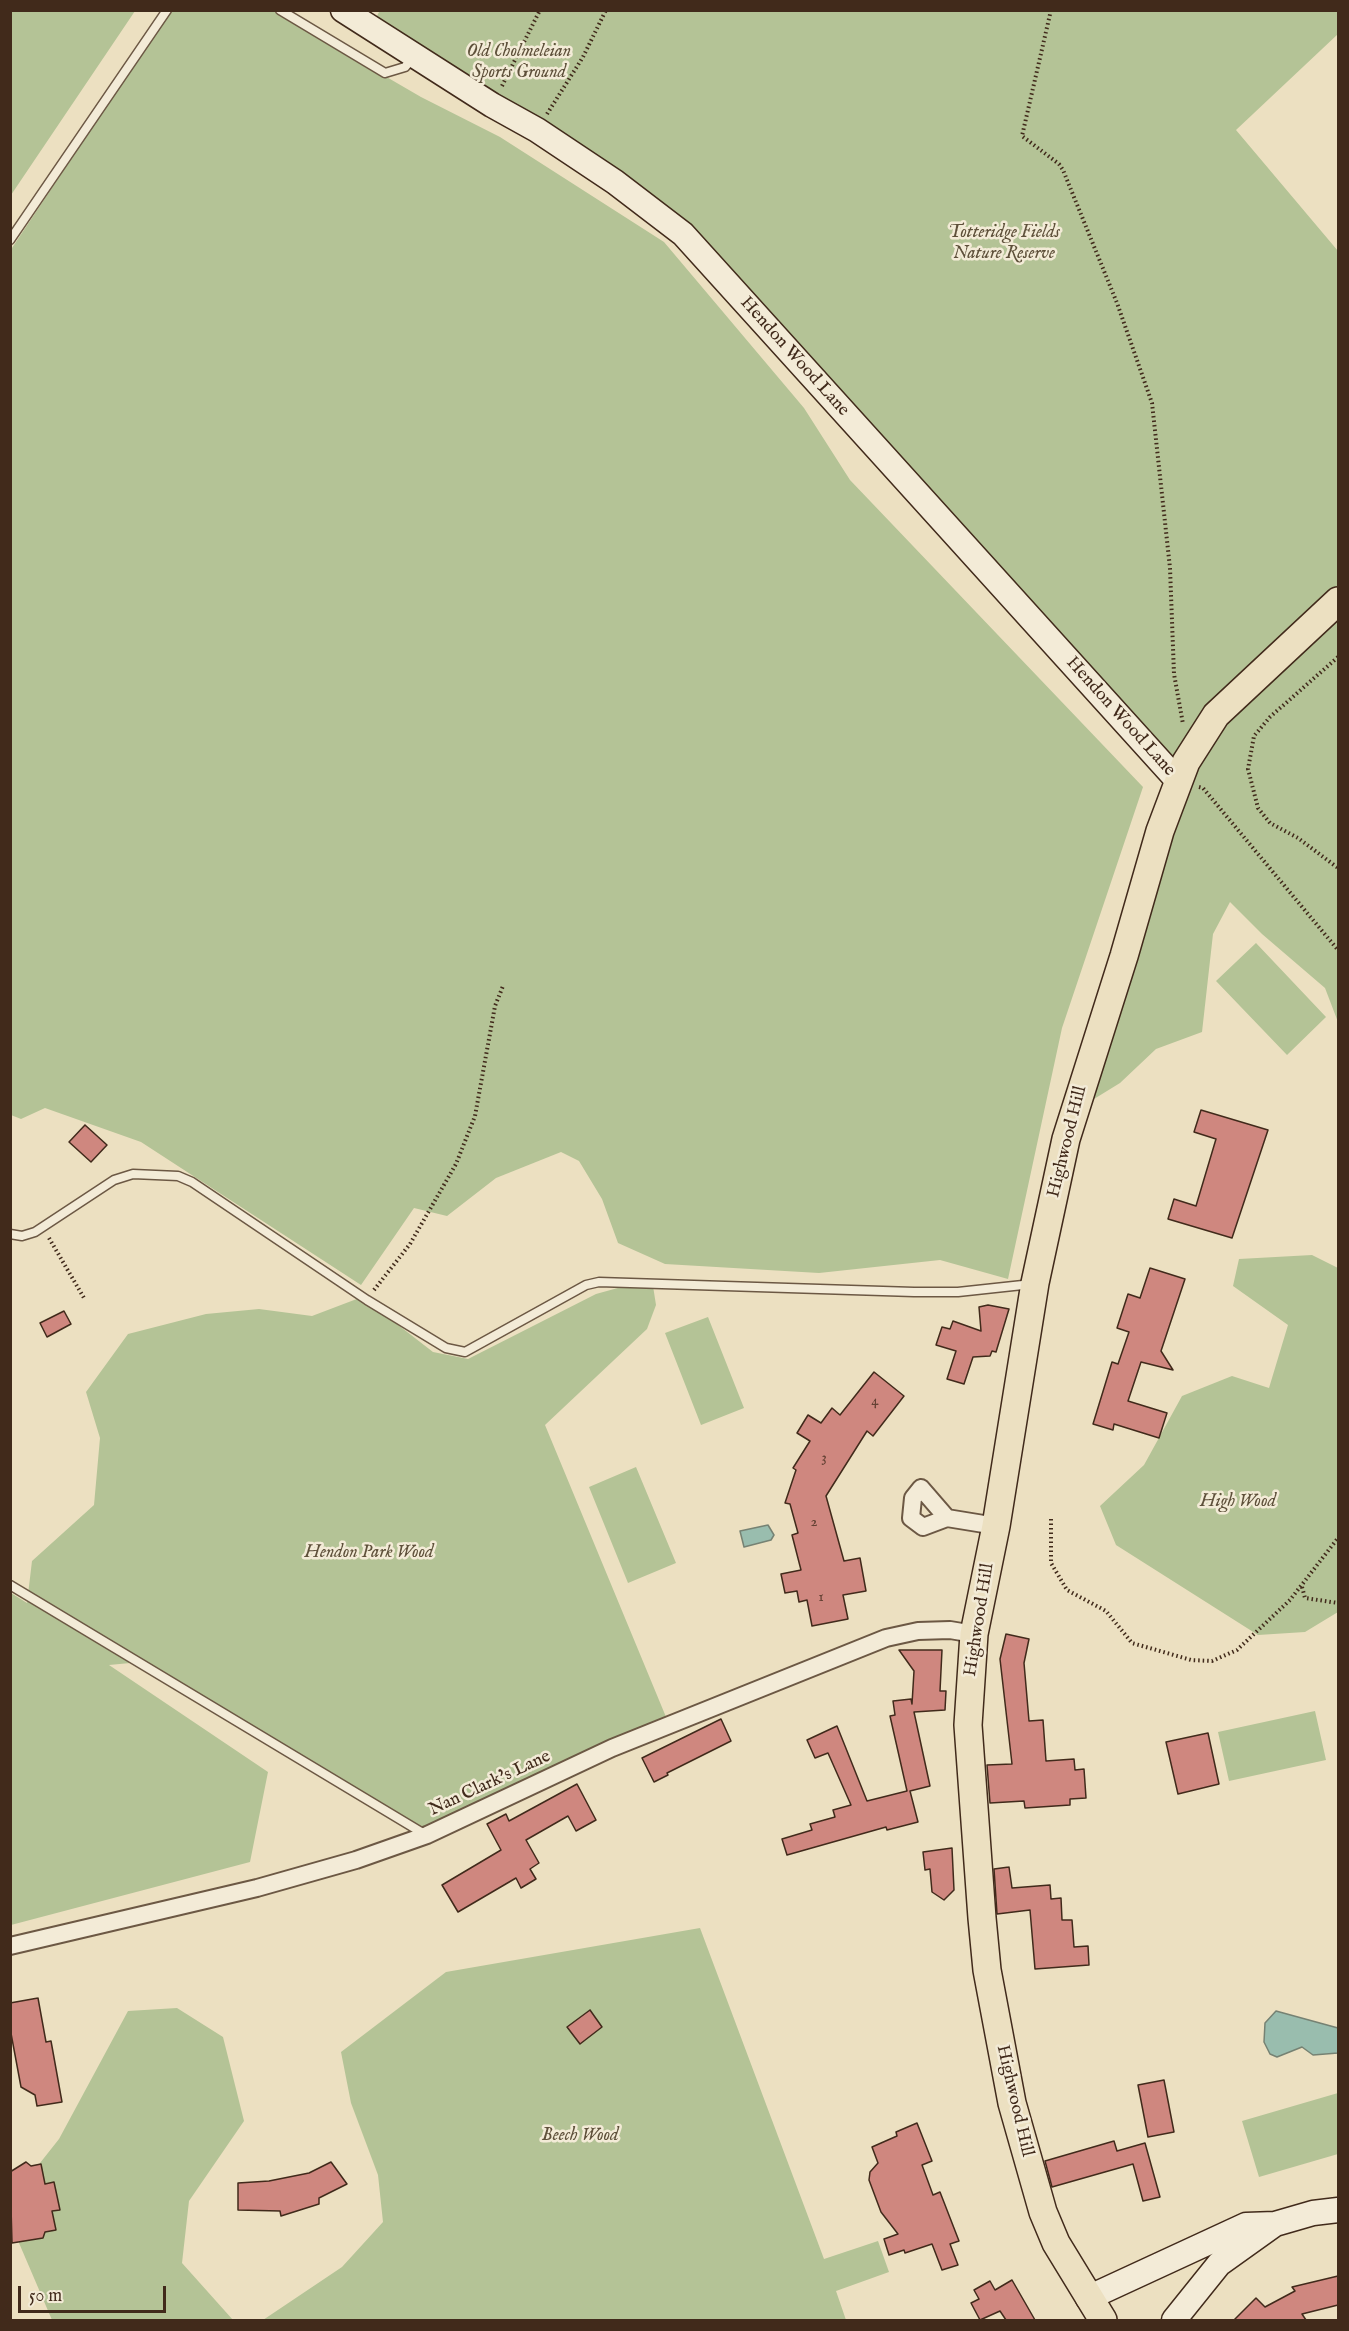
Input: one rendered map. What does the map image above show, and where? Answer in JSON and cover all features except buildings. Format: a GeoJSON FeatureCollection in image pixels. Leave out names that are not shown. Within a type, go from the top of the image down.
{"type":"FeatureCollection","features":[{"type":"Feature","properties":{"kind":"main road","name":"Hendon Wood Lane"},"geometry":{"type":"LineString","coordinates":[[343,10],[492,105],[537,130],[615,182],[682,234],[1182,771]]}},
{"type":"Feature","properties":{"kind":"main road","name":"Highwood Hill"},"geometry":{"type":"LineString","coordinates":[[1103,2320],[1056,2243],[1043,2212],[1011,2103],[987,1970],[968,1725],[974,1634],[996,1527],[1035,1283],[1066,1139],[1124,956],[1160,831],[1182,771],[1216,714],[1338,601]]}},
{"type":"Feature","properties":{"kind":"main road"},"geometry":{"type":"LineString","coordinates":[[1088,2298],[1246,2225],[1275,2224],[1314,2213],[1338,2210]]}},
{"type":"Feature","properties":{"kind":"main road"},"geometry":{"type":"LineString","coordinates":[[1174,2320],[1219,2265],[1275,2224]]}},
{"type":"Feature","properties":{"kind":"street"},"geometry":{"type":"LineString","coordinates":[[947,1518],[996,1527]]}},
{"type":"Feature","properties":{"kind":"street","name":"Nan Clark's Lane"},"geometry":{"type":"LineString","coordinates":[[10,1946],[257,1888],[356,1860],[427,1835],[612,1748],[886,1638],[918,1630],[950,1630],[974,1634]]}},
{"type":"Feature","properties":{"kind":"lane"},"geometry":{"type":"LineString","coordinates":[[10,240],[167,10]]}},
{"type":"Feature","properties":{"kind":"lane"},"geometry":{"type":"LineString","coordinates":[[280,10],[385,73],[405,67],[415,56]]}},
{"type":"Feature","properties":{"kind":"lane"},"geometry":{"type":"LineString","coordinates":[[10,1234],[22,1236],[43,1227],[114,1180],[133,1174],[178,1176],[192,1182],[367,1300],[446,1348],[465,1352],[586,1285],[598,1282],[914,1292],[958,1292],[1035,1283]]}},
{"type":"Feature","properties":{"kind":"lane"},"geometry":{"type":"LineString","coordinates":[[10,1585],[427,1835]]}},
{"type":"Feature","properties":{"kind":"path"},"geometry":{"type":"LineString","coordinates":[[501,89],[540,10]]}},
{"type":"Feature","properties":{"kind":"path"},"geometry":{"type":"LineString","coordinates":[[543,120],[583,57],[606,10]]}},
{"type":"Feature","properties":{"kind":"path"},"geometry":{"type":"LineString","coordinates":[[1051,10],[1022,136],[1063,170],[1117,303],[1152,403],[1170,568],[1174,674],[1183,717],[1182,771],[1203,788],[1338,950]]}},
{"type":"Feature","properties":{"kind":"path"},"geometry":{"type":"LineString","coordinates":[[1338,657],[1270,717],[1254,736],[1248,769],[1258,808],[1270,823],[1298,838],[1338,868]]}},
{"type":"Feature","properties":{"kind":"path"},"geometry":{"type":"LineString","coordinates":[[367,1300],[410,1244],[456,1164],[475,1116],[495,1006],[503,986]]}},
{"type":"Feature","properties":{"kind":"path"},"geometry":{"type":"LineString","coordinates":[[43,1227],[84,1298]]}},
{"type":"Feature","properties":{"kind":"path"},"geometry":{"type":"LineString","coordinates":[[1051,1519],[1049,1554],[1061,1582],[1073,1594],[1106,1611],[1132,1643],[1151,1651],[1191,1660],[1212,1661],[1224,1657],[1262,1629],[1302,1586],[1338,1538]]}},
{"type":"Feature","properties":{"kind":"path"},"geometry":{"type":"LineString","coordinates":[[1302,1586],[1305,1598],[1338,1603]]}},
{"type":"Feature","properties":{"kind":"green space"},"geometry":{"type":"Polygon","coordinates":[[[170,10],[273,11],[421,97],[500,137],[664,242],[804,408],[850,480],[1143,787],[1062,1028],[1008,1279],[940,1260],[819,1273],[665,1264],[618,1243],[602,1199],[579,1161],[561,1152],[496,1178],[447,1216],[414,1208],[361,1285],[141,1142],[45,1108],[21,1119],[11,1115],[10,251],[170,10]]]}},
{"type":"Feature","properties":{"kind":"green space","name":"Totteridge Fields Nature Reserve"},"geometry":{"type":"Polygon","coordinates":[[[380,10],[1338,11],[1338,34],[1236,130],[1338,251],[1338,1022],[1325,988],[1262,934],[1230,902],[1213,934],[1202,1032],[1156,1049],[1120,1083],[1094,1099],[1100,1018],[1180,797],[1192,785],[683,234],[371,28],[380,10]]]}},
{"type":"Feature","properties":{"kind":"green space"},"geometry":{"type":"Polygon","coordinates":[[[10,11],[135,11],[11,195],[10,11]]]}},
{"type":"Feature","properties":{"kind":"green space"},"geometry":{"type":"Polygon","coordinates":[[[1256,943],[1326,1017],[1287,1055],[1216,981],[1256,943]]]}},
{"type":"Feature","properties":{"kind":"green space","name":"High Wood"},"geometry":{"type":"Polygon","coordinates":[[[1312,1255],[1338,1268],[1338,1612],[1305,1632],[1258,1635],[1116,1545],[1100,1506],[1144,1465],[1182,1396],[1232,1376],[1269,1388],[1288,1325],[1233,1286],[1239,1259],[1312,1255]]]}},
{"type":"Feature","properties":{"kind":"green space","name":"Hendon Park Wood"},"geometry":{"type":"Polygon","coordinates":[[[625,1286],[653,1286],[656,1305],[647,1329],[545,1425],[671,1729],[427,1835],[141,1662],[109,1665],[268,1772],[250,1862],[11,1925],[11,1593],[27,1603],[32,1561],[94,1505],[100,1438],[86,1392],[128,1334],[206,1314],[259,1309],[312,1316],[362,1297],[433,1352],[468,1359],[596,1294],[625,1286]]]}},
{"type":"Feature","properties":{"kind":"green space"},"geometry":{"type":"Polygon","coordinates":[[[708,1317],[744,1408],[701,1425],[665,1333],[708,1317]]]}},
{"type":"Feature","properties":{"kind":"green space"},"geometry":{"type":"Polygon","coordinates":[[[636,1467],[676,1563],[628,1583],[589,1487],[636,1467]]]}},
{"type":"Feature","properties":{"kind":"green space"},"geometry":{"type":"Polygon","coordinates":[[[1315,1711],[1326,1760],[1229,1781],[1218,1732],[1315,1711]]]}},
{"type":"Feature","properties":{"kind":"green space","name":"Beech Wood"},"geometry":{"type":"Polygon","coordinates":[[[700,1928],[824,2259],[878,2241],[889,2272],[836,2291],[846,2320],[263,2320],[342,2267],[383,2222],[378,2175],[351,2103],[341,2052],[446,1972],[700,1928]]]}},
{"type":"Feature","properties":{"kind":"green space"},"geometry":{"type":"Polygon","coordinates":[[[177,2008],[223,2037],[244,2121],[189,2201],[182,2263],[233,2320],[52,2320],[19,2243],[25,2182],[59,2139],[128,2011],[177,2008]]]}},
{"type":"Feature","properties":{"kind":"green space"},"geometry":{"type":"Polygon","coordinates":[[[1338,2093],[1338,2154],[1259,2177],[1242,2121],[1338,2093]]]}},
{"type":"Feature","properties":{"kind":"shaded area"},"geometry":{"type":"Polygon","coordinates":[[[768,1525],[774,1535],[771,1540],[744,1547],[740,1531],[768,1525]]]}},
{"type":"Feature","properties":{"kind":"shaded area"},"geometry":{"type":"Polygon","coordinates":[[[1276,2011],[1338,2028],[1338,2053],[1313,2055],[1302,2047],[1277,2057],[1270,2054],[1264,2042],[1265,2023],[1276,2011]]]}},
{"type":"Feature","properties":{"kind":"park label","name":"Old Cholmeleian Sports Ground"},"geometry":{"type":"Point","coordinates":[519,62]}}]}
